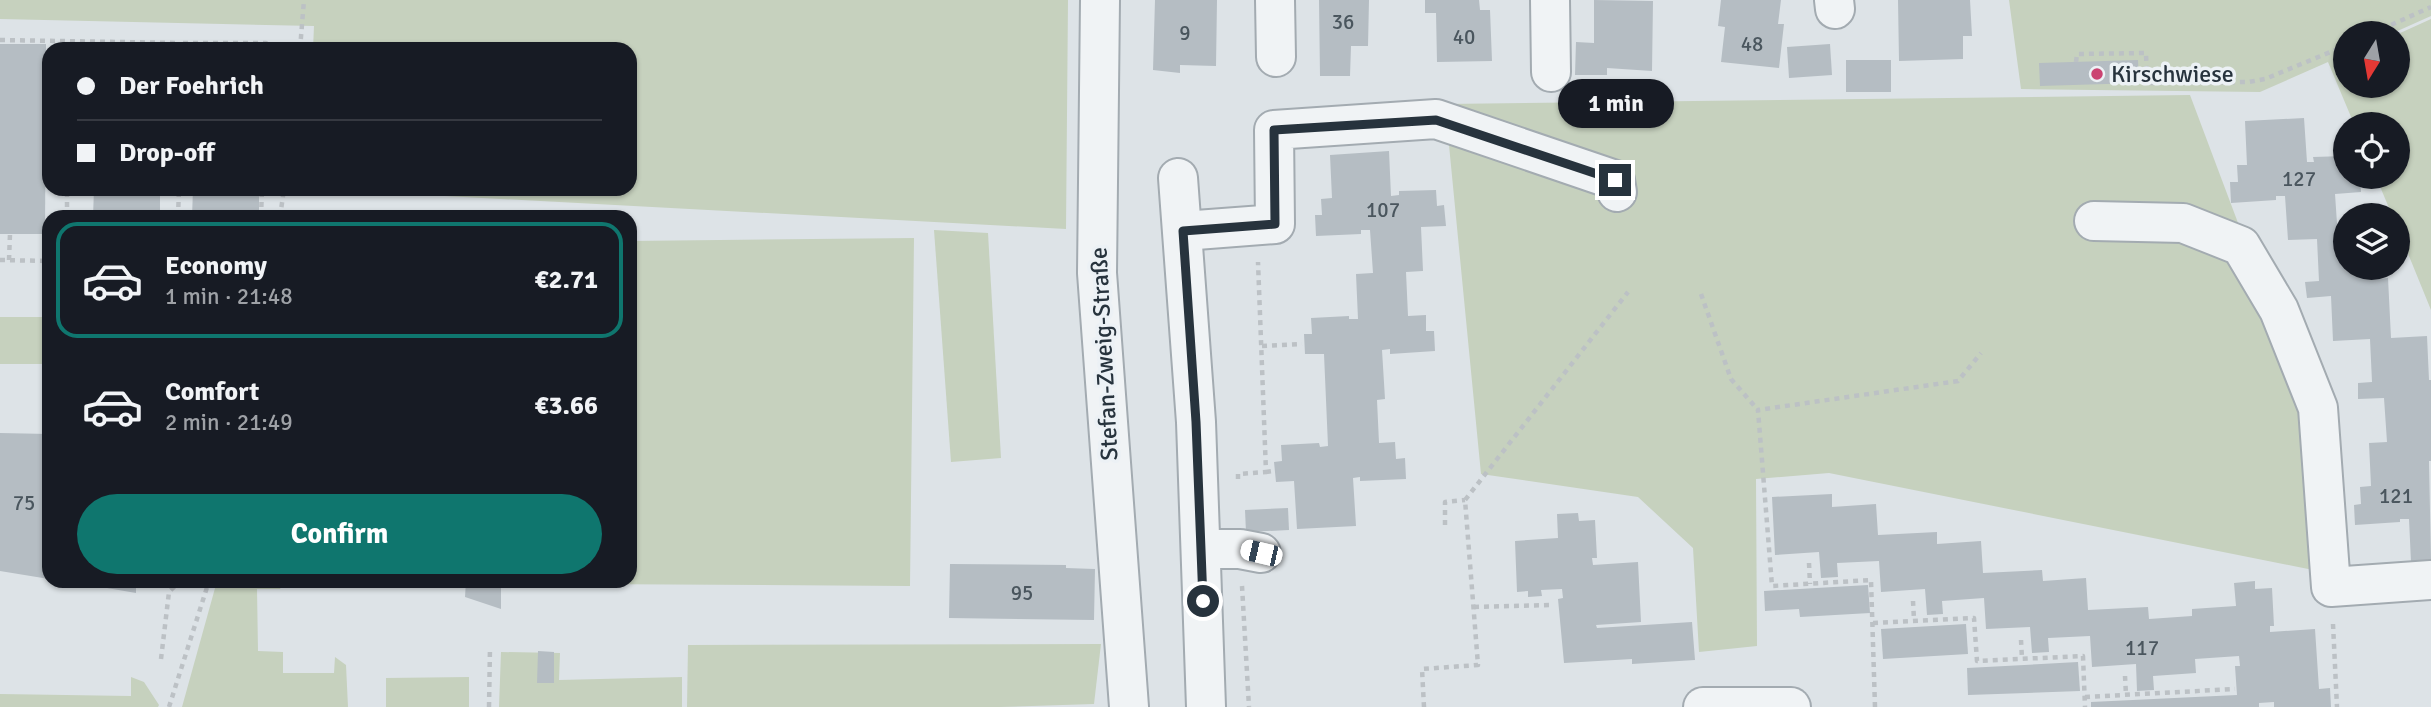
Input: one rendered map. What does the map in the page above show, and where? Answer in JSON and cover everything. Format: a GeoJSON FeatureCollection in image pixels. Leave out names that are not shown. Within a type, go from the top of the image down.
{"type":"FeatureCollection","features":[{"type":"Feature","properties":{"kind":"street","name":"Stefan-Zweig-Straße"},"geometry":{"type":"LineString","coordinates":[[1100,0],[1097,273],[1129,707]]}},
{"type":"Feature","properties":{"kind":"street"},"geometry":{"type":"LineString","coordinates":[[1275,0],[1276,57]]}},
{"type":"Feature","properties":{"kind":"street"},"geometry":{"type":"LineString","coordinates":[[1550,0],[1551,72]]}},
{"type":"Feature","properties":{"kind":"street"},"geometry":{"type":"LineString","coordinates":[[1183,231],[1275,224],[1274,130],[1436,120],[1615,180],[1617,192]]}},
{"type":"Feature","properties":{"kind":"street"},"geometry":{"type":"LineString","coordinates":[[1178,178],[1196,422],[1206,707]]}},
{"type":"Feature","properties":{"kind":"street"},"geometry":{"type":"LineString","coordinates":[[2094,220],[2183,223],[2241,246],[2279,310],[2318,408],[2331,587],[2431,580]]}},
{"type":"Feature","properties":{"kind":"street"},"geometry":{"type":"LineString","coordinates":[[1202,549],[1250,551]]}},
{"type":"Feature","properties":{"kind":"street"},"geometry":{"type":"LineString","coordinates":[[1703,707],[1791,707]]}},
{"type":"Feature","properties":{"kind":"path"},"geometry":{"type":"LineString","coordinates":[[301,42],[304,0]]}},
{"type":"Feature","properties":{"kind":"path"},"geometry":{"type":"LineString","coordinates":[[2400,21],[2431,7]]}},
{"type":"Feature","properties":{"kind":"path"},"geometry":{"type":"LineString","coordinates":[[0,40],[89,42]]}},
{"type":"Feature","properties":{"kind":"path"},"geometry":{"type":"LineString","coordinates":[[2076,62],[2077,54],[2146,53],[2147,83],[2249,82],[2265,79],[2333,51]]}},
{"type":"Feature","properties":{"kind":"path"},"geometry":{"type":"LineString","coordinates":[[1257,225],[1266,472]]}},
{"type":"Feature","properties":{"kind":"path"},"geometry":{"type":"LineString","coordinates":[[9,260],[10,234]]}},
{"type":"Feature","properties":{"kind":"path"},"geometry":{"type":"LineString","coordinates":[[0,260],[42,261]]}},
{"type":"Feature","properties":{"kind":"path"},"geometry":{"type":"LineString","coordinates":[[1424,707],[1422,669],[1478,665],[1465,500],[1628,292]]}},
{"type":"Feature","properties":{"kind":"path"},"geometry":{"type":"LineString","coordinates":[[1701,294],[1731,379],[1758,410],[1772,586],[1871,580],[1875,707]]}},
{"type":"Feature","properties":{"kind":"path"},"geometry":{"type":"LineString","coordinates":[[1262,346],[1302,344]]}},
{"type":"Feature","properties":{"kind":"path"},"geometry":{"type":"LineString","coordinates":[[1758,410],[1958,381],[1981,352]]}},
{"type":"Feature","properties":{"kind":"path"},"geometry":{"type":"LineString","coordinates":[[1238,486],[1238,474],[1273,471]]}},
{"type":"Feature","properties":{"kind":"path"},"geometry":{"type":"LineString","coordinates":[[1445,525],[1444,502],[1465,500]]}},
{"type":"Feature","properties":{"kind":"path"},"geometry":{"type":"LineString","coordinates":[[1249,707],[1250,551]]}},
{"type":"Feature","properties":{"kind":"path"},"geometry":{"type":"LineString","coordinates":[[1809,563],[1810,584]]}},
{"type":"Feature","properties":{"kind":"path"},"geometry":{"type":"LineString","coordinates":[[2331,587],[2337,707]]}},
{"type":"Feature","properties":{"kind":"path"},"geometry":{"type":"LineString","coordinates":[[160,659],[169,592],[173,588]]}},
{"type":"Feature","properties":{"kind":"path"},"geometry":{"type":"LineString","coordinates":[[169,707],[207,588]]}},
{"type":"Feature","properties":{"kind":"path"},"geometry":{"type":"LineString","coordinates":[[1913,601],[1914,620]]}},
{"type":"Feature","properties":{"kind":"path"},"geometry":{"type":"LineString","coordinates":[[1474,607],[1553,605]]}},
{"type":"Feature","properties":{"kind":"path"},"geometry":{"type":"LineString","coordinates":[[1873,623],[1975,618],[1977,661],[2083,656],[2085,707]]}},
{"type":"Feature","properties":{"kind":"path"},"geometry":{"type":"LineString","coordinates":[[2021,640],[2022,659]]}},
{"type":"Feature","properties":{"kind":"path"},"geometry":{"type":"LineString","coordinates":[[488,707],[490,647]]}},
{"type":"Feature","properties":{"kind":"path"},"geometry":{"type":"LineString","coordinates":[[2125,676],[2126,695]]}},
{"type":"Feature","properties":{"kind":"path"},"geometry":{"type":"LineString","coordinates":[[2085,697],[2235,689]]}},
{"type":"Feature","properties":{"kind":"green space"},"geometry":{"type":"Polygon","coordinates":[[[0,0],[1068,0],[1066,229],[446,196],[637,196],[637,42],[313,42],[314,26],[0,19],[0,0]]]}},
{"type":"Feature","properties":{"kind":"green space"},"geometry":{"type":"Polygon","coordinates":[[[2009,0],[2431,0],[2431,16],[2410,25],[2410,21],[2333,21],[2333,74],[2328,62],[2260,92],[2021,89],[2009,0]]]}},
{"type":"Feature","properties":{"kind":"green space"},"geometry":{"type":"Polygon","coordinates":[[[2431,19],[2431,310],[2410,258],[2410,203],[2387,203],[2381,189],[2410,189],[2410,112],[2349,112],[2343,98],[2410,98],[2410,29],[2431,19]]]}},
{"type":"Feature","properties":{"kind":"green space"},"geometry":{"type":"Polygon","coordinates":[[[2190,95],[2309,412],[2323,572],[1829,473],[1756,479],[1757,646],[1699,652],[1693,548],[1638,497],[1481,474],[1445,104],[2190,95]]]}},
{"type":"Feature","properties":{"kind":"green space"},"geometry":{"type":"Polygon","coordinates":[[[934,230],[988,233],[1001,458],[951,462],[934,230]]]}},
{"type":"Feature","properties":{"kind":"green space"},"geometry":{"type":"Polygon","coordinates":[[[914,238],[910,586],[637,584],[637,241],[914,238]]]}},
{"type":"Feature","properties":{"kind":"green space"},"geometry":{"type":"Polygon","coordinates":[[[0,317],[42,317],[42,364],[0,364],[0,317]]]}},
{"type":"Feature","properties":{"kind":"green space"},"geometry":{"type":"Polygon","coordinates":[[[215,588],[281,588],[257,589],[258,651],[283,652],[283,673],[334,673],[335,657],[346,665],[348,707],[182,707],[215,588]]]}},
{"type":"Feature","properties":{"kind":"green space"},"geometry":{"type":"Polygon","coordinates":[[[1101,644],[1094,704],[999,707],[687,707],[688,645],[1101,644]]]}},
{"type":"Feature","properties":{"kind":"green space"},"geometry":{"type":"Polygon","coordinates":[[[501,652],[560,653],[559,680],[682,677],[682,707],[499,707],[501,652]]]}},
{"type":"Feature","properties":{"kind":"green space"},"geometry":{"type":"Polygon","coordinates":[[[131,677],[144,682],[158,707],[0,707],[0,694],[131,696],[131,677]]]}},
{"type":"Feature","properties":{"kind":"green space"},"geometry":{"type":"Polygon","coordinates":[[[469,677],[469,707],[386,707],[386,678],[469,677]]]}},
{"type":"Feature","properties":{"kind":"building"},"geometry":{"type":"Polygon","coordinates":[[[1155,0],[1217,0],[1216,66],[1180,65],[1180,73],[1153,70],[1155,0]]]}},
{"type":"Feature","properties":{"kind":"building"},"geometry":{"type":"Polygon","coordinates":[[[1319,0],[1369,0],[1368,46],[1351,46],[1350,76],[1320,76],[1319,0]]]}},
{"type":"Feature","properties":{"kind":"building"},"geometry":{"type":"Polygon","coordinates":[[[1425,0],[1479,0],[1480,10],[1490,10],[1492,61],[1437,62],[1436,13],[1425,13],[1425,0]]]}},
{"type":"Feature","properties":{"kind":"building"},"geometry":{"type":"Polygon","coordinates":[[[1594,0],[1653,1],[1652,71],[1607,68],[1607,75],[1575,75],[1576,42],[1594,43],[1594,0]]]}},
{"type":"Feature","properties":{"kind":"building"},"geometry":{"type":"Polygon","coordinates":[[[1721,0],[1781,0],[1778,24],[1784,24],[1779,68],[1721,62],[1725,27],[1718,26],[1721,0]]]}},
{"type":"Feature","properties":{"kind":"building"},"geometry":{"type":"Polygon","coordinates":[[[1898,0],[1970,0],[1972,36],[1963,36],[1963,59],[1899,61],[1898,0]]]}},
{"type":"Feature","properties":{"kind":"building"},"geometry":{"type":"Polygon","coordinates":[[[0,44],[42,44],[42,196],[45,196],[42,234],[0,234],[0,44]]]}},
{"type":"Feature","properties":{"kind":"building"},"geometry":{"type":"Polygon","coordinates":[[[1830,44],[1832,75],[1789,78],[1787,47],[1830,44]]]}},
{"type":"Feature","properties":{"kind":"building"},"geometry":{"type":"Polygon","coordinates":[[[1846,60],[1891,60],[1891,92],[1846,92],[1846,60]]]}},
{"type":"Feature","properties":{"kind":"building"},"geometry":{"type":"Polygon","coordinates":[[[2138,60],[2139,83],[2040,86],[2039,63],[2138,60]]]}},
{"type":"Feature","properties":{"kind":"building"},"geometry":{"type":"Polygon","coordinates":[[[2304,118],[2307,162],[2314,162],[2313,157],[2333,156],[2333,189],[2361,189],[2361,192],[2335,194],[2333,280],[2388,280],[2391,338],[2427,336],[2431,380],[2431,561],[2411,562],[2409,519],[2355,525],[2354,505],[2361,504],[2360,487],[2371,486],[2369,443],[2387,442],[2384,398],[2358,399],[2358,383],[2372,382],[2370,339],[2333,341],[2331,296],[2307,298],[2305,282],[2319,281],[2317,239],[2288,240],[2285,196],[2276,196],[2276,200],[2231,203],[2230,182],[2238,182],[2237,165],[2247,165],[2245,121],[2304,118]]]}},
{"type":"Feature","properties":{"kind":"building"},"geometry":{"type":"Polygon","coordinates":[[[1389,151],[1391,196],[1399,195],[1399,191],[1436,190],[1437,206],[1444,205],[1446,226],[1421,227],[1423,271],[1406,272],[1408,316],[1426,315],[1426,331],[1434,331],[1435,351],[1390,354],[1390,349],[1382,350],[1385,399],[1377,400],[1379,443],[1395,442],[1396,459],[1405,458],[1406,479],[1360,481],[1360,477],[1353,478],[1356,526],[1297,529],[1294,481],[1276,482],[1274,462],[1282,461],[1281,445],[1319,443],[1320,447],[1328,446],[1324,354],[1305,354],[1304,334],[1312,334],[1311,318],[1349,316],[1349,319],[1358,319],[1356,274],[1373,273],[1370,230],[1361,230],[1361,234],[1316,236],[1315,215],[1322,215],[1321,199],[1332,198],[1330,155],[1389,151]]]}},
{"type":"Feature","properties":{"kind":"building"},"geometry":{"type":"Polygon","coordinates":[[[94,196],[160,196],[160,210],[93,210],[94,196]]]}},
{"type":"Feature","properties":{"kind":"building"},"geometry":{"type":"Polygon","coordinates":[[[193,196],[259,196],[259,210],[192,210],[193,196]]]}},
{"type":"Feature","properties":{"kind":"building"},"geometry":{"type":"Polygon","coordinates":[[[0,433],[42,434],[42,578],[0,571],[0,433]]]}},
{"type":"Feature","properties":{"kind":"building"},"geometry":{"type":"Polygon","coordinates":[[[1832,494],[1832,507],[1876,504],[1878,535],[1937,532],[1937,544],[1981,541],[1983,573],[2042,570],[2043,581],[2086,578],[2088,610],[2148,607],[2149,619],[2192,616],[2192,609],[2236,606],[2234,583],[2255,581],[2255,589],[2272,588],[2274,626],[2270,626],[2270,632],[2315,629],[2319,689],[2330,688],[2331,707],[2274,707],[2274,702],[2259,703],[2259,707],[2091,707],[2091,702],[2237,695],[2235,666],[2240,666],[2239,656],[2195,659],[2196,673],[2153,676],[2154,690],[2137,691],[2136,664],[2092,667],[2090,636],[2048,638],[2049,652],[2032,653],[2030,627],[1986,629],[1984,598],[1942,601],[1943,614],[1927,615],[1925,589],[1881,592],[1879,561],[1837,563],[1838,577],[1821,578],[1819,552],[1775,555],[1772,497],[1832,494]]]}},
{"type":"Feature","properties":{"kind":"building"},"geometry":{"type":"Polygon","coordinates":[[[1288,508],[1289,530],[1246,532],[1245,510],[1288,508]]]}},
{"type":"Feature","properties":{"kind":"building"},"geometry":{"type":"Polygon","coordinates":[[[1578,513],[1579,521],[1595,520],[1597,558],[1592,558],[1593,565],[1638,562],[1641,622],[1596,625],[1597,628],[1692,622],[1695,660],[1632,664],[1632,659],[1564,663],[1558,599],[1563,598],[1562,589],[1541,590],[1542,596],[1528,597],[1528,591],[1517,592],[1515,541],[1558,538],[1557,514],[1578,513]]]}},
{"type":"Feature","properties":{"kind":"building"},"geometry":{"type":"Polygon","coordinates":[[[950,564],[1066,565],[1066,568],[1095,569],[1094,620],[949,618],[950,564]]]}},
{"type":"Feature","properties":{"kind":"building"},"geometry":{"type":"Polygon","coordinates":[[[1868,585],[1870,613],[1800,617],[1799,609],[1765,611],[1764,591],[1868,585]]]}},
{"type":"Feature","properties":{"kind":"building"},"geometry":{"type":"Polygon","coordinates":[[[107,588],[136,588],[136,593],[107,588]]]}},
{"type":"Feature","properties":{"kind":"building"},"geometry":{"type":"Polygon","coordinates":[[[466,588],[501,588],[501,609],[465,597],[466,588]]]}},
{"type":"Feature","properties":{"kind":"building"},"geometry":{"type":"Polygon","coordinates":[[[1966,624],[1968,654],[1883,659],[1881,629],[1966,624]]]}},
{"type":"Feature","properties":{"kind":"building"},"geometry":{"type":"Polygon","coordinates":[[[538,651],[554,652],[554,683],[537,683],[538,651]]]}},
{"type":"Feature","properties":{"kind":"building"},"geometry":{"type":"Polygon","coordinates":[[[2078,662],[2080,691],[1968,695],[1967,668],[2078,662]]]}},
{"type":"Feature","properties":{"kind":"place","name":"Kirschwiese"},"geometry":{"type":"Point","coordinates":[2097,74]}},
{"type":"Feature","properties":{"kind":"route"},"geometry":{"type":"LineString","coordinates":[[1203,601],[1196,422],[1183,231],[1275,224],[1274,130],[1436,120],[1615,180]]}}]}
